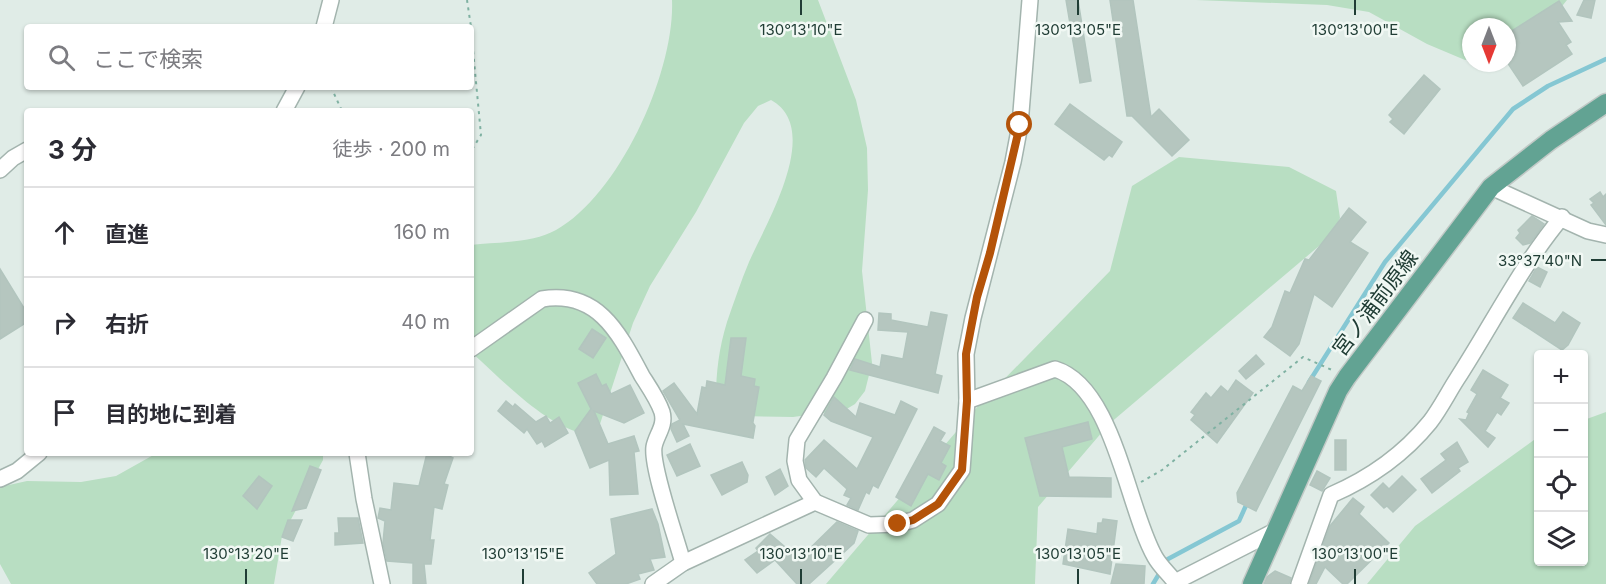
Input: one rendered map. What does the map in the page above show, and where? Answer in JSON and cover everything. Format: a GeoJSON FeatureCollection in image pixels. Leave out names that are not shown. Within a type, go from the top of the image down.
{"type":"FeatureCollection","features":[{"type":"Feature","properties":{"kind":"main road","name":"宮ノ浦前原線"},"geometry":{"type":"LineString","coordinates":[[1252,584],[1347,377],[1491,187],[1551,140],[1606,103]]}},
{"type":"Feature","properties":{"kind":"street"},"geometry":{"type":"LineString","coordinates":[[325,24],[331,0]]}},
{"type":"Feature","properties":{"kind":"street"},"geometry":{"type":"LineString","coordinates":[[865,320],[797,440],[795,461],[799,480],[815,502],[869,525],[898,524],[913,520],[938,504],[962,470],[967,401],[966,354],[977,297],[1010,173],[1020,125],[1030,0]]}},
{"type":"Feature","properties":{"kind":"street"},"geometry":{"type":"LineString","coordinates":[[286,108],[295,90]]}},
{"type":"Feature","properties":{"kind":"street"},"geometry":{"type":"LineString","coordinates":[[0,170],[24,152]]}},
{"type":"Feature","properties":{"kind":"street"},"geometry":{"type":"LineString","coordinates":[[1491,187],[1562,217],[1588,231],[1606,235]]}},
{"type":"Feature","properties":{"kind":"street"},"geometry":{"type":"LineString","coordinates":[[1299,584],[1330,495],[1355,484],[1395,456],[1430,422],[1537,247],[1562,217]]}},
{"type":"Feature","properties":{"kind":"street"},"geometry":{"type":"LineString","coordinates":[[474,348],[542,299],[556,297],[570,297],[585,303],[618,331],[663,413],[662,430],[654,448],[658,476],[683,563]]}},
{"type":"Feature","properties":{"kind":"street"},"geometry":{"type":"LineString","coordinates":[[967,401],[1055,369],[1066,372],[1078,382],[1115,444],[1128,489],[1155,556],[1175,582],[1274,532]]}},
{"type":"Feature","properties":{"kind":"street"},"geometry":{"type":"LineString","coordinates":[[0,479],[17,471],[35,456]]}},
{"type":"Feature","properties":{"kind":"street"},"geometry":{"type":"LineString","coordinates":[[357,456],[382,584]]}},
{"type":"Feature","properties":{"kind":"street"},"geometry":{"type":"LineString","coordinates":[[653,584],[683,563],[815,502]]}},
{"type":"Feature","properties":{"kind":"path"},"geometry":{"type":"LineString","coordinates":[[467,0],[470,24]]}},
{"type":"Feature","properties":{"kind":"path"},"geometry":{"type":"LineString","coordinates":[[474,60],[481,135],[474,146]]}},
{"type":"Feature","properties":{"kind":"path"},"geometry":{"type":"LineString","coordinates":[[332,90],[341,108]]}},
{"type":"Feature","properties":{"kind":"path"},"geometry":{"type":"LineString","coordinates":[[1128,489],[1162,470],[1303,357],[1347,377]]}},
{"type":"Feature","properties":{"kind":"green space"},"geometry":{"type":"Polygon","coordinates":[[[672,0],[818,0],[856,100],[867,148],[868,190],[862,271],[872,363],[865,391],[855,404],[845,410],[793,417],[740,416],[716,399],[718,360],[727,322],[749,262],[777,202],[792,154],[792,132],[786,114],[771,100],[758,106],[744,123],[696,212],[650,286],[633,323],[599,427],[588,435],[556,422],[525,401],[474,355],[474,245],[515,241],[547,234],[579,213],[602,189],[622,160],[639,128],[664,61],[671,29],[672,0]]]}},
{"type":"Feature","properties":{"kind":"green space"},"geometry":{"type":"Polygon","coordinates":[[[1196,0],[1567,0],[1559,10],[1516,44],[1516,18],[1462,18],[1462,59],[1427,44],[1369,12],[1327,5],[1196,0]]]}},
{"type":"Feature","properties":{"kind":"green space"},"geometry":{"type":"Polygon","coordinates":[[[1179,157],[1289,167],[1336,191],[1340,218],[1332,235],[1109,424],[1038,507],[1035,584],[826,584],[979,405],[1110,271],[1132,186],[1179,157]]]}},
{"type":"Feature","properties":{"kind":"green space"},"geometry":{"type":"Polygon","coordinates":[[[1606,412],[1606,584],[1367,584],[1415,526],[1534,440],[1534,566],[1588,566],[1588,419],[1606,412]]]}},
{"type":"Feature","properties":{"kind":"green space"},"geometry":{"type":"Polygon","coordinates":[[[152,456],[323,456],[323,460],[282,536],[274,584],[11,584],[0,564],[0,487],[27,481],[81,482],[116,476],[152,456]]]}},
{"type":"Feature","properties":{"kind":"building"},"geometry":{"type":"Polygon","coordinates":[[[1066,0],[1078,0],[1091,81],[1080,83],[1066,0]]]}},
{"type":"Feature","properties":{"kind":"building"},"geometry":{"type":"Polygon","coordinates":[[[1110,0],[1133,0],[1151,117],[1159,109],[1189,140],[1172,156],[1132,116],[1127,116],[1110,0]]]}},
{"type":"Feature","properties":{"kind":"building"},"geometry":{"type":"Polygon","coordinates":[[[1584,0],[1595,0],[1591,18],[1577,15],[1584,0]]]}},
{"type":"Feature","properties":{"kind":"building"},"geometry":{"type":"Polygon","coordinates":[[[1559,1],[1572,21],[1558,22],[1571,42],[1566,45],[1572,54],[1523,86],[1514,72],[1516,72],[1516,28],[1559,1]]]}},
{"type":"Feature","properties":{"kind":"building"},"geometry":{"type":"Polygon","coordinates":[[[1424,75],[1440,89],[1404,134],[1390,122],[1393,119],[1389,115],[1424,75]]]}},
{"type":"Feature","properties":{"kind":"building"},"geometry":{"type":"Polygon","coordinates":[[[1070,104],[1122,142],[1112,157],[1109,155],[1104,160],[1055,124],[1070,104]]]}},
{"type":"Feature","properties":{"kind":"building"},"geometry":{"type":"Polygon","coordinates":[[[1600,192],[1603,197],[1606,194],[1606,225],[1591,205],[1594,203],[1590,199],[1600,192]]]}},
{"type":"Feature","properties":{"kind":"building"},"geometry":{"type":"Polygon","coordinates":[[[1349,208],[1366,222],[1350,242],[1368,253],[1332,307],[1314,294],[1299,344],[1290,356],[1264,337],[1272,327],[1285,291],[1290,293],[1305,259],[1309,260],[1349,208]]]}},
{"type":"Feature","properties":{"kind":"building"},"geometry":{"type":"Polygon","coordinates":[[[1532,216],[1544,224],[1530,243],[1523,245],[1516,238],[1520,233],[1518,230],[1532,216]]]}},
{"type":"Feature","properties":{"kind":"building"},"geometry":{"type":"Polygon","coordinates":[[[1537,267],[1547,272],[1540,287],[1529,281],[1537,267]]]}},
{"type":"Feature","properties":{"kind":"building"},"geometry":{"type":"Polygon","coordinates":[[[0,269],[24,308],[24,324],[0,339],[0,269]]]}},
{"type":"Feature","properties":{"kind":"building"},"geometry":{"type":"Polygon","coordinates":[[[1523,303],[1555,323],[1563,312],[1580,323],[1568,345],[1562,350],[1513,318],[1523,303]]]}},
{"type":"Feature","properties":{"kind":"building"},"geometry":{"type":"Polygon","coordinates":[[[931,312],[947,315],[935,374],[942,376],[938,393],[850,370],[855,359],[880,367],[882,355],[903,359],[908,332],[878,330],[879,313],[891,314],[891,320],[928,327],[931,312]]]}},
{"type":"Feature","properties":{"kind":"building"},"geometry":{"type":"Polygon","coordinates":[[[592,329],[606,338],[593,358],[579,349],[592,329]]]}},
{"type":"Feature","properties":{"kind":"building"},"geometry":{"type":"Polygon","coordinates":[[[731,338],[746,338],[741,376],[755,379],[754,386],[759,387],[753,422],[751,420],[755,426],[753,438],[683,424],[689,436],[677,442],[671,429],[672,424],[680,420],[663,391],[674,383],[697,414],[702,387],[706,388],[707,381],[725,385],[731,338]]]}},
{"type":"Feature","properties":{"kind":"building"},"geometry":{"type":"Polygon","coordinates":[[[1256,355],[1264,364],[1246,379],[1239,371],[1256,355]]]}},
{"type":"Feature","properties":{"kind":"building"},"geometry":{"type":"Polygon","coordinates":[[[1483,370],[1508,385],[1500,398],[1509,403],[1501,415],[1497,412],[1485,431],[1495,438],[1488,447],[1460,419],[1466,420],[1469,413],[1467,412],[1477,394],[1471,390],[1483,370]]]}},
{"type":"Feature","properties":{"kind":"building"},"geometry":{"type":"Polygon","coordinates":[[[596,374],[602,386],[606,384],[611,394],[630,385],[644,413],[624,423],[594,411],[608,444],[634,436],[639,451],[634,452],[638,494],[610,495],[609,460],[590,468],[575,431],[591,409],[578,383],[596,374]]]}},
{"type":"Feature","properties":{"kind":"building"},"geometry":{"type":"Polygon","coordinates":[[[1311,376],[1321,381],[1256,511],[1238,502],[1237,493],[1293,386],[1302,391],[1311,376]]]}},
{"type":"Feature","properties":{"kind":"building"},"geometry":{"type":"Polygon","coordinates":[[[1236,380],[1253,393],[1217,443],[1191,420],[1195,415],[1191,412],[1206,393],[1211,398],[1221,386],[1228,392],[1236,380]]]}},
{"type":"Feature","properties":{"kind":"building"},"geometry":{"type":"Polygon","coordinates":[[[834,397],[856,417],[860,403],[895,415],[901,401],[917,409],[878,488],[873,485],[869,494],[866,492],[858,510],[847,505],[851,498],[844,495],[847,489],[824,468],[816,477],[806,468],[805,460],[824,440],[857,469],[873,437],[831,421],[824,415],[834,397]]]}},
{"type":"Feature","properties":{"kind":"building"},"geometry":{"type":"Polygon","coordinates":[[[506,401],[513,407],[515,404],[536,422],[546,416],[550,423],[559,417],[568,433],[545,447],[542,441],[537,444],[527,429],[524,433],[498,411],[506,401]]]}},
{"type":"Feature","properties":{"kind":"building"},"geometry":{"type":"Polygon","coordinates":[[[1088,422],[1092,439],[1062,447],[1069,477],[1111,478],[1111,497],[1040,496],[1025,438],[1088,422]]]}},
{"type":"Feature","properties":{"kind":"building"},"geometry":{"type":"Polygon","coordinates":[[[934,427],[945,433],[940,441],[950,446],[941,463],[946,466],[939,480],[928,474],[911,506],[896,497],[934,427]]]}},
{"type":"Feature","properties":{"kind":"building"},"geometry":{"type":"Polygon","coordinates":[[[1335,440],[1346,440],[1346,470],[1335,470],[1335,440]]]}},
{"type":"Feature","properties":{"kind":"building"},"geometry":{"type":"Polygon","coordinates":[[[1457,442],[1468,462],[1458,468],[1460,471],[1432,493],[1421,479],[1446,460],[1441,454],[1457,442]]]}},
{"type":"Feature","properties":{"kind":"building"},"geometry":{"type":"Polygon","coordinates":[[[690,444],[700,466],[677,476],[667,455],[690,444]]]}},
{"type":"Feature","properties":{"kind":"building"},"geometry":{"type":"Polygon","coordinates":[[[426,456],[453,458],[444,484],[448,485],[442,509],[434,507],[430,540],[434,540],[431,564],[424,564],[426,584],[413,584],[413,563],[387,561],[383,543],[385,521],[378,518],[380,508],[391,510],[394,483],[419,486],[426,456]]]}},
{"type":"Feature","properties":{"kind":"building"},"geometry":{"type":"Polygon","coordinates":[[[742,462],[748,475],[747,482],[722,495],[711,475],[742,462]]]}},
{"type":"Feature","properties":{"kind":"building"},"geometry":{"type":"Polygon","coordinates":[[[310,466],[321,470],[306,508],[292,511],[310,466]]]}},
{"type":"Feature","properties":{"kind":"building"},"geometry":{"type":"Polygon","coordinates":[[[780,469],[788,486],[775,495],[766,477],[780,469]]]}},
{"type":"Feature","properties":{"kind":"building"},"geometry":{"type":"Polygon","coordinates":[[[1317,471],[1330,478],[1322,491],[1310,485],[1317,471]]]}},
{"type":"Feature","properties":{"kind":"building"},"geometry":{"type":"Polygon","coordinates":[[[259,476],[272,486],[257,509],[243,496],[259,476]]]}},
{"type":"Feature","properties":{"kind":"building"},"geometry":{"type":"Polygon","coordinates":[[[1402,476],[1416,490],[1393,512],[1387,506],[1384,508],[1371,495],[1383,483],[1389,489],[1402,476]]]}},
{"type":"Feature","properties":{"kind":"building"},"geometry":{"type":"Polygon","coordinates":[[[1353,498],[1364,507],[1359,514],[1389,543],[1347,584],[1343,584],[1325,567],[1316,584],[1309,584],[1330,526],[1353,498]]]}},
{"type":"Feature","properties":{"kind":"building"},"geometry":{"type":"Polygon","coordinates":[[[652,509],[658,524],[665,557],[650,559],[654,570],[638,574],[640,579],[626,584],[597,584],[589,573],[616,554],[611,519],[652,509]]]}},
{"type":"Feature","properties":{"kind":"building"},"geometry":{"type":"Polygon","coordinates":[[[338,518],[358,518],[363,543],[335,545],[335,533],[339,533],[338,518]]]}},
{"type":"Feature","properties":{"kind":"building"},"geometry":{"type":"Polygon","coordinates":[[[1103,519],[1117,521],[1110,574],[1063,564],[1068,529],[1097,534],[1098,523],[1102,523],[1103,519]]]}},
{"type":"Feature","properties":{"kind":"building"},"geometry":{"type":"Polygon","coordinates":[[[288,520],[302,520],[293,541],[282,537],[288,520]]]}},
{"type":"Feature","properties":{"kind":"building"},"geometry":{"type":"Polygon","coordinates":[[[837,522],[858,531],[854,543],[809,584],[797,584],[775,560],[757,573],[745,560],[758,551],[756,548],[770,534],[799,559],[837,522]]]}},
{"type":"Feature","properties":{"kind":"building"},"geometry":{"type":"Polygon","coordinates":[[[1116,564],[1145,566],[1144,584],[1111,584],[1116,564]]]}},
{"type":"Feature","properties":{"kind":"building"},"geometry":{"type":"Polygon","coordinates":[[[1275,571],[1291,578],[1289,584],[1264,584],[1267,577],[1275,571]]]}},
{"type":"Feature","properties":{"kind":"waterway"},"geometry":{"type":"LineString","coordinates":[[1309,382],[1385,262],[1513,109],[1548,86],[1606,59]]}},
{"type":"Feature","properties":{"kind":"waterway"},"geometry":{"type":"LineString","coordinates":[[1153,584],[1168,559],[1239,521],[1248,501]]}},
{"type":"Feature","properties":{"kind":"route"},"geometry":{"type":"LineString","coordinates":[[898,524],[913,520],[938,504],[962,470],[967,401],[966,354],[977,297],[1013,162],[1020,125]]}}]}
